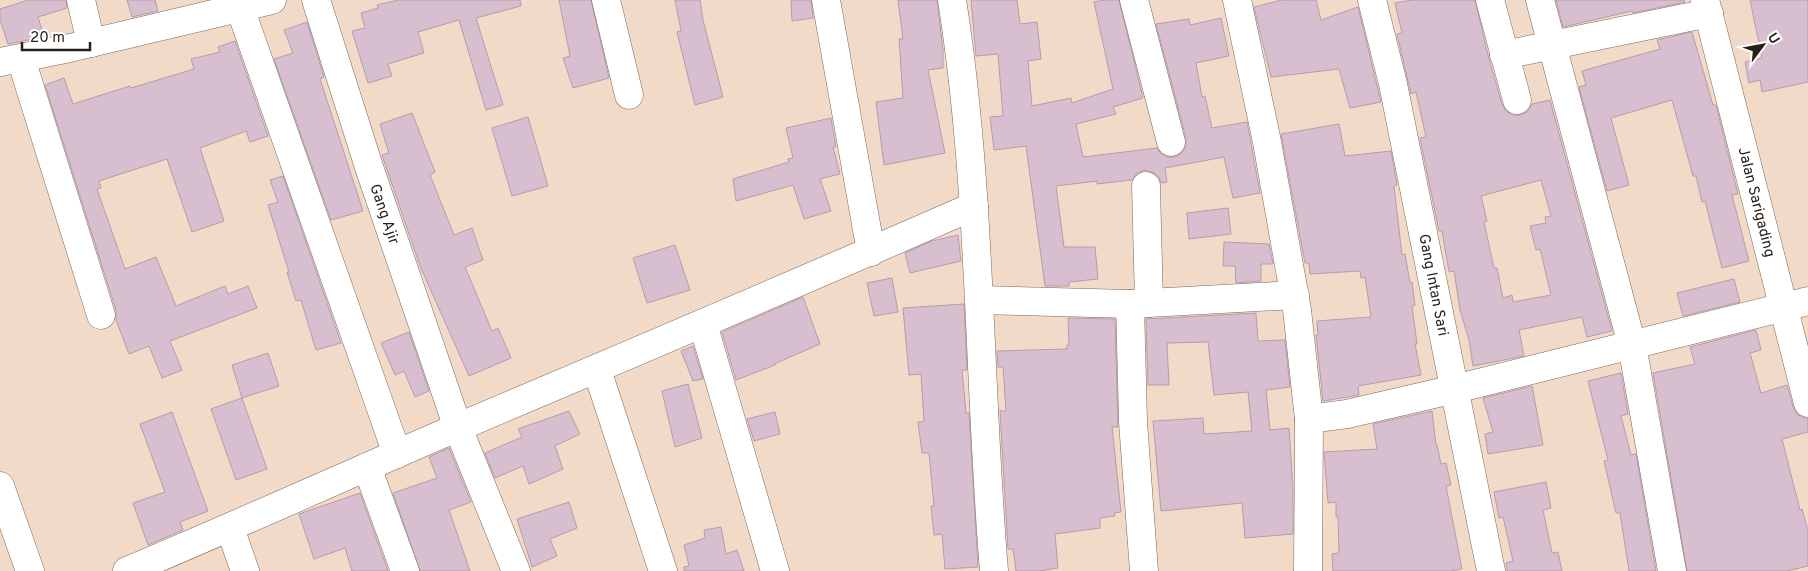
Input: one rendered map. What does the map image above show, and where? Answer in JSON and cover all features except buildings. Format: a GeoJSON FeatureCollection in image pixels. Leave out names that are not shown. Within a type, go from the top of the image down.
{"type":"FeatureCollection","features":[{"type":"Feature","properties":{"kind":"street"},"geometry":{"type":"LineString","coordinates":[[81,0],[91,43]]}},
{"type":"Feature","properties":{"kind":"street"},"geometry":{"type":"LineString","coordinates":[[101,315],[10,61],[91,43],[206,8],[240,8],[272,0]]}},
{"type":"Feature","properties":{"kind":"street","name":"Gang Ajir"},"geometry":{"type":"LineString","coordinates":[[316,0],[370,170],[458,428],[516,571]]}},
{"type":"Feature","properties":{"kind":"street"},"geometry":{"type":"LineString","coordinates":[[606,0],[630,95]]}},
{"type":"Feature","properties":{"kind":"street"},"geometry":{"type":"LineString","coordinates":[[826,0],[871,252]]}},
{"type":"Feature","properties":{"kind":"street"},"geometry":{"type":"LineString","coordinates":[[952,0],[958,41],[974,206],[994,571]]}},
{"type":"Feature","properties":{"kind":"street"},"geometry":{"type":"LineString","coordinates":[[1134,0],[1171,142]]}},
{"type":"Feature","properties":{"kind":"street"},"geometry":{"type":"LineString","coordinates":[[1238,0],[1267,142],[1295,295],[1309,419],[1308,571]]}},
{"type":"Feature","properties":{"kind":"street","name":"Gang Intan Sari"},"geometry":{"type":"LineString","coordinates":[[1372,0],[1393,84],[1491,571]]}},
{"type":"Feature","properties":{"kind":"street"},"geometry":{"type":"LineString","coordinates":[[1490,0],[1517,100]]}},
{"type":"Feature","properties":{"kind":"street"},"geometry":{"type":"LineString","coordinates":[[1540,0],[1632,345],[1672,571]]}},
{"type":"Feature","properties":{"kind":"street"},"geometry":{"type":"LineString","coordinates":[[1504,56],[1707,6]]}},
{"type":"Feature","properties":{"kind":"street","name":"Jalan Sarigading"},"geometry":{"type":"LineString","coordinates":[[1707,6],[1796,304],[1808,403]]}},
{"type":"Feature","properties":{"kind":"street"},"geometry":{"type":"LineString","coordinates":[[240,8],[397,454]]}},
{"type":"Feature","properties":{"kind":"street"},"geometry":{"type":"LineString","coordinates":[[1144,571],[1133,422],[1146,186]]}},
{"type":"Feature","properties":{"kind":"street"},"geometry":{"type":"LineString","coordinates":[[127,571],[974,206]]}},
{"type":"Feature","properties":{"kind":"street"},"geometry":{"type":"LineString","coordinates":[[980,300],[1140,303],[1295,295]]}},
{"type":"Feature","properties":{"kind":"street"},"geometry":{"type":"LineString","coordinates":[[1309,419],[1342,415],[1455,389],[1796,304]]}},
{"type":"Feature","properties":{"kind":"street"},"geometry":{"type":"LineString","coordinates":[[703,324],[775,571]]}},
{"type":"Feature","properties":{"kind":"street"},"geometry":{"type":"LineString","coordinates":[[597,370],[663,571]]}},
{"type":"Feature","properties":{"kind":"street"},"geometry":{"type":"LineString","coordinates":[[367,467],[404,571]]}},
{"type":"Feature","properties":{"kind":"street"},"geometry":{"type":"LineString","coordinates":[[0,486],[30,571]]}},
{"type":"Feature","properties":{"kind":"street"},"geometry":{"type":"LineString","coordinates":[[230,528],[245,571]]}}]}
